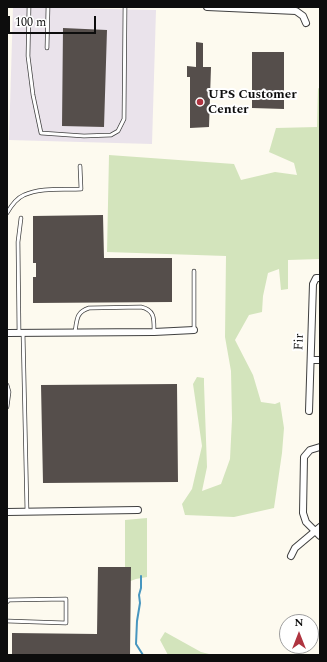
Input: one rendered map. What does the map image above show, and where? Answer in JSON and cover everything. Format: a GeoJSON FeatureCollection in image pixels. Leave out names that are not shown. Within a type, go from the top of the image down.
{"type":"FeatureCollection","features":[{"type":"Feature","properties":{"kind":"street"},"geometry":{"type":"LineString","coordinates":[[207,7],[296,11],[302,16],[306,23]]}},
{"type":"Feature","properties":{"kind":"street","name":"Fir"},"geometry":{"type":"LineString","coordinates":[[309,411],[313,284],[316,278],[320,278]]}},
{"type":"Feature","properties":{"kind":"street"},"geometry":{"type":"LineString","coordinates":[[7,333],[154,332],[194,330]]}},
{"type":"Feature","properties":{"kind":"street"},"geometry":{"type":"LineString","coordinates":[[311,360],[320,360]]}},
{"type":"Feature","properties":{"kind":"street"},"geometry":{"type":"LineString","coordinates":[[291,556],[291,553],[295,548],[318,531],[306,522],[303,512],[304,457],[315,448],[320,447]]}},
{"type":"Feature","properties":{"kind":"street"},"geometry":{"type":"LineString","coordinates":[[7,512],[138,510]]}},
{"type":"Feature","properties":{"kind":"lane"},"geometry":{"type":"LineString","coordinates":[[29,7],[28,56],[33,95],[41,133],[84,136],[110,135],[118,131],[124,119],[125,7]]}},
{"type":"Feature","properties":{"kind":"lane"},"geometry":{"type":"LineString","coordinates":[[47,48],[48,7]]}},
{"type":"Feature","properties":{"kind":"lane"},"geometry":{"type":"LineString","coordinates":[[7,213],[12,205],[23,195],[43,190],[80,189],[80,166]]}},
{"type":"Feature","properties":{"kind":"lane"},"geometry":{"type":"LineString","coordinates":[[21,218],[18,242],[27,512]]}},
{"type":"Feature","properties":{"kind":"lane"},"geometry":{"type":"LineString","coordinates":[[194,271],[194,330]]}},
{"type":"Feature","properties":{"kind":"lane"},"geometry":{"type":"LineString","coordinates":[[75,332],[77,317],[82,310],[89,308],[133,307],[147,309],[151,312],[154,318],[154,332]]}},
{"type":"Feature","properties":{"kind":"lane"},"geometry":{"type":"LineString","coordinates":[[7,385],[9,392],[7,407]]}},
{"type":"Feature","properties":{"kind":"lane"},"geometry":{"type":"LineString","coordinates":[[7,602],[10,600],[66,600],[66,623],[7,621]]}},
{"type":"Feature","properties":{"kind":"shaded area"},"geometry":{"type":"Polygon","coordinates":[[[13,7],[156,10],[152,144],[9,140],[13,7]]]}},
{"type":"Feature","properties":{"kind":"green space"},"geometry":{"type":"Polygon","coordinates":[[[318,88],[320,89],[320,259],[288,260],[288,289],[281,290],[279,269],[268,273],[263,296],[262,312],[249,315],[235,340],[253,375],[261,402],[275,404],[280,402],[284,428],[274,508],[234,517],[185,515],[182,504],[192,489],[202,446],[193,384],[197,377],[204,378],[207,467],[202,491],[221,484],[230,459],[232,419],[231,371],[225,337],[226,256],[107,252],[109,155],[234,164],[241,180],[275,172],[297,175],[294,163],[269,152],[276,128],[317,127],[318,88]]]}},
{"type":"Feature","properties":{"kind":"green space"},"geometry":{"type":"Polygon","coordinates":[[[147,518],[147,577],[125,583],[125,520],[147,518]]]}},
{"type":"Feature","properties":{"kind":"green space"},"geometry":{"type":"Polygon","coordinates":[[[165,632],[201,652],[213,655],[168,655],[160,640],[165,632]]]}},
{"type":"Feature","properties":{"kind":"building"},"geometry":{"type":"Polygon","coordinates":[[[63,28],[107,30],[104,127],[62,126],[63,28]]]}},
{"type":"Feature","properties":{"kind":"building","name":"UPS Customer Center"},"geometry":{"type":"Polygon","coordinates":[[[196,42],[203,43],[203,67],[211,67],[209,127],[190,128],[190,77],[187,77],[187,66],[196,67],[196,42]]]}},
{"type":"Feature","properties":{"kind":"building"},"geometry":{"type":"Polygon","coordinates":[[[252,52],[284,52],[284,109],[252,108],[252,52]]]}},
{"type":"Feature","properties":{"kind":"building"},"geometry":{"type":"Polygon","coordinates":[[[103,215],[104,258],[172,258],[172,302],[33,303],[33,277],[36,277],[36,263],[33,263],[33,216],[103,215]]]}},
{"type":"Feature","properties":{"kind":"building"},"geometry":{"type":"Polygon","coordinates":[[[177,384],[178,482],[43,483],[41,385],[177,384]]]}},
{"type":"Feature","properties":{"kind":"building"},"geometry":{"type":"Polygon","coordinates":[[[98,567],[131,567],[130,655],[12,655],[12,633],[97,634],[98,567]]]}},
{"type":"Feature","properties":{"kind":"waterway"},"geometry":{"type":"LineString","coordinates":[[141,576],[136,644],[143,655]]}},
{"type":"Feature","properties":{"kind":"place","name":"UPS Customer Center"},"geometry":{"type":"Point","coordinates":[200,102]}}]}
